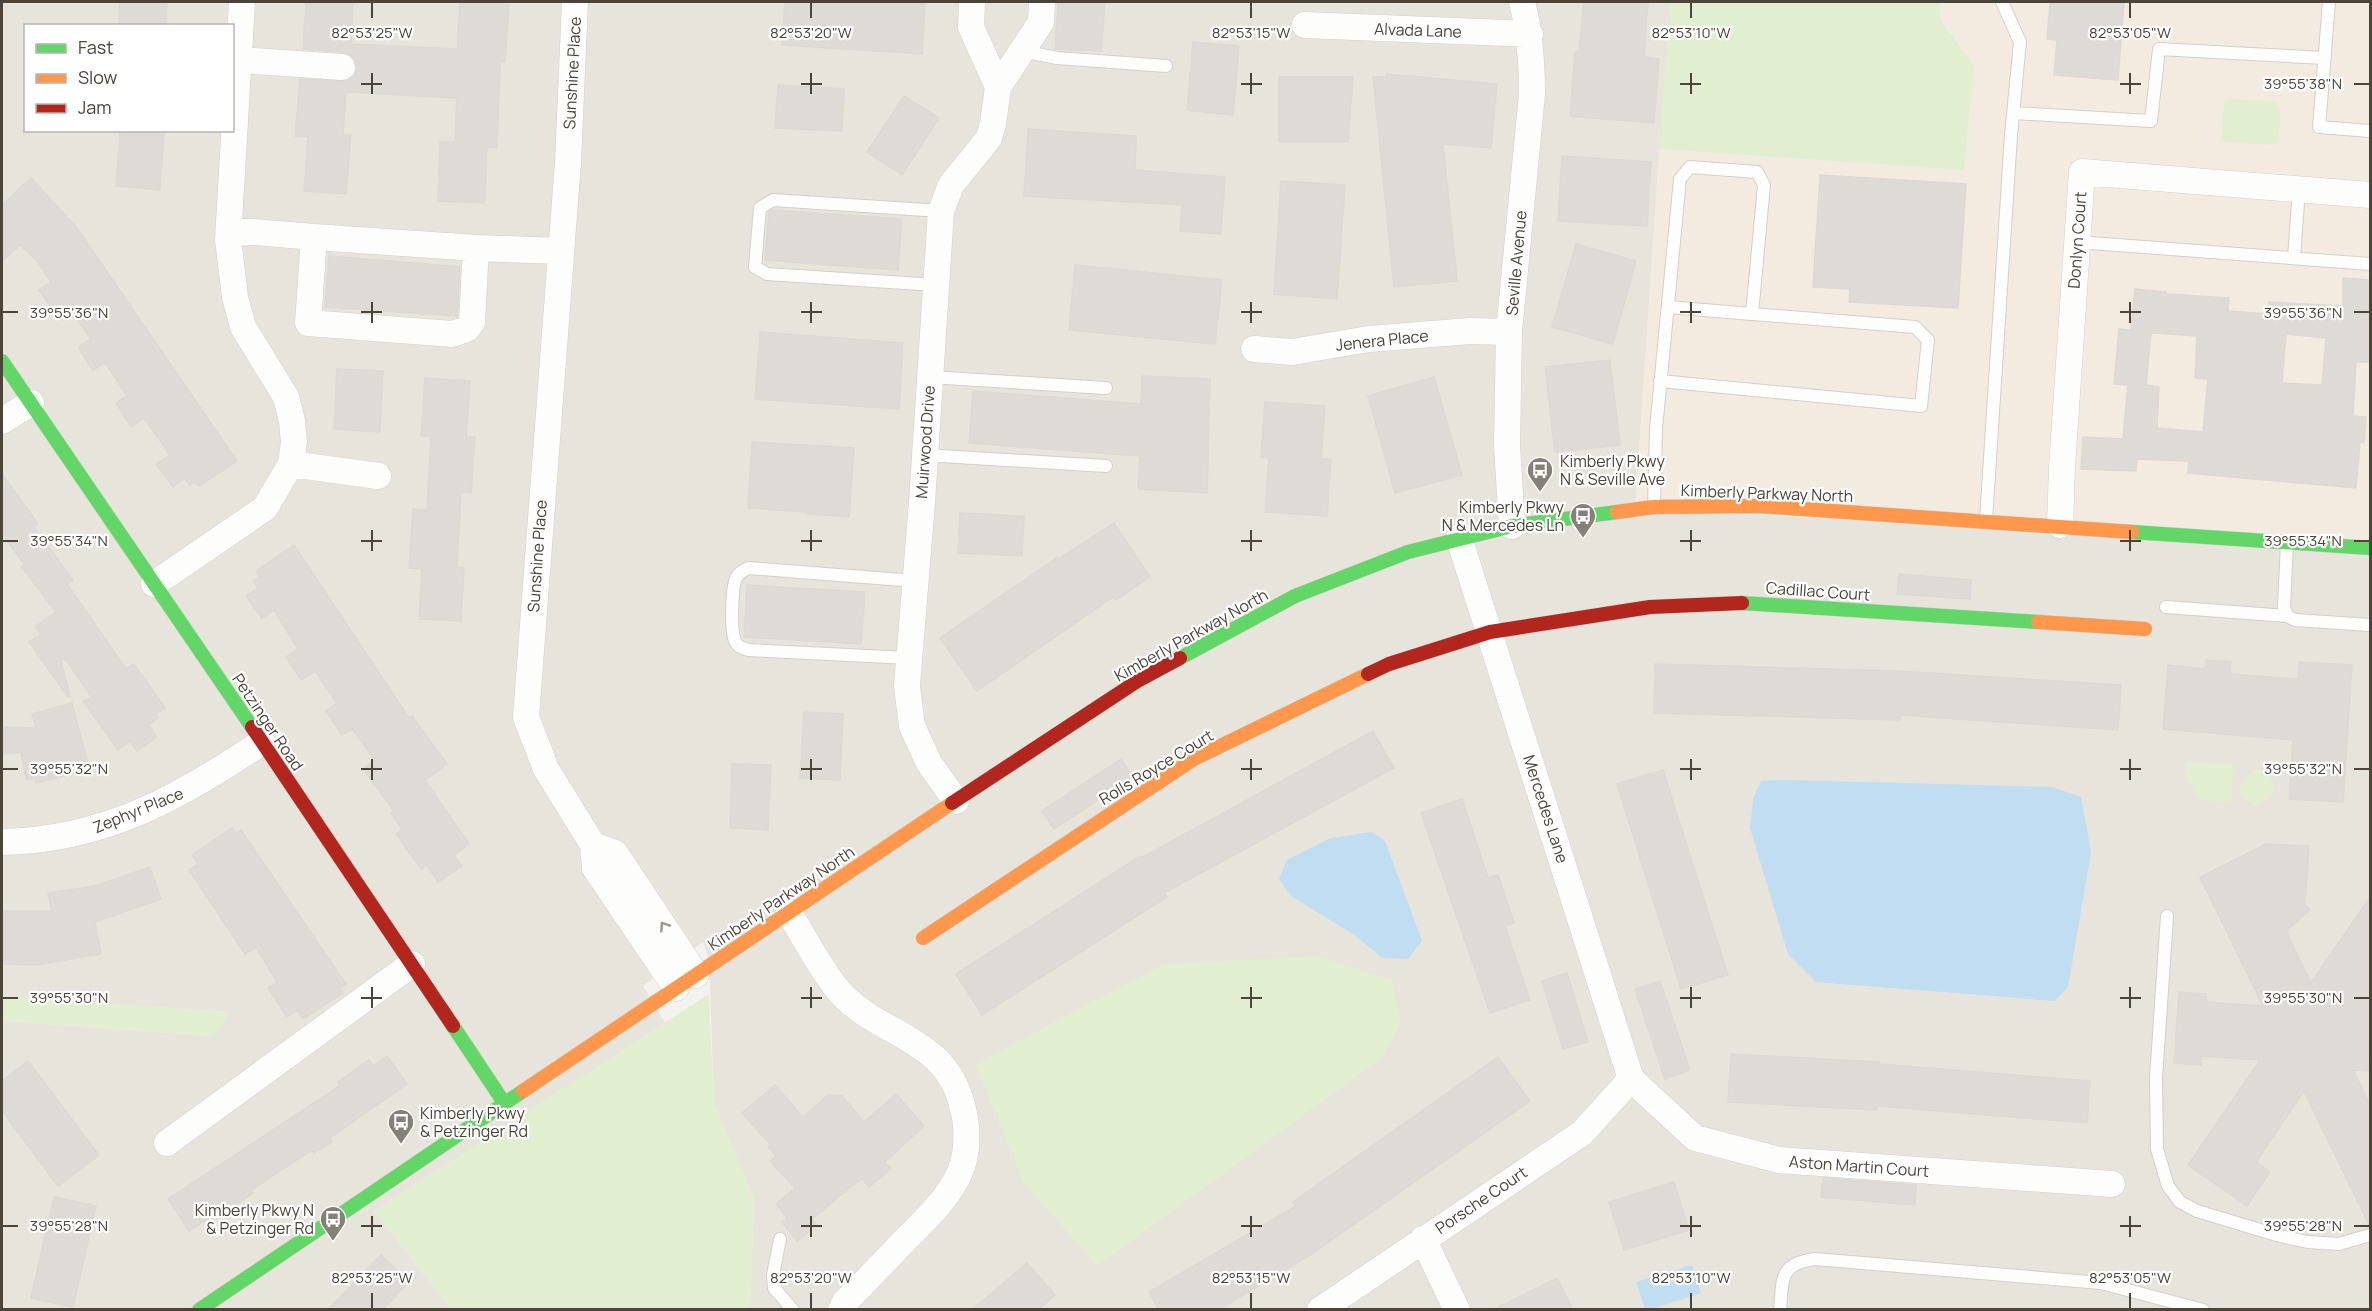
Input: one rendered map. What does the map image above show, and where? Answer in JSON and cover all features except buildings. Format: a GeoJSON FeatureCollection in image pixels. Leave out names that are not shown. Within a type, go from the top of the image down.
{"type":"FeatureCollection","features":[{"type":"Feature","properties":{"kind":"street"},"geometry":{"type":"LineString","coordinates":[[154,584],[265,508],[291,464],[294,442],[286,397],[243,327],[235,297],[229,230],[242,2]]}},
{"type":"Feature","properties":{"kind":"street","name":"Sunshine Place"},"geometry":{"type":"LineString","coordinates":[[575,2],[568,162],[526,717],[546,769],[593,845],[595,868],[686,981]]}},
{"type":"Feature","properties":{"kind":"street"},"geometry":{"type":"LineString","coordinates":[[972,2],[971,27],[998,87]]}},
{"type":"Feature","properties":{"kind":"street","name":"Muirwood Drive"},"geometry":{"type":"LineString","coordinates":[[956,801],[929,763],[912,726],[907,686],[925,455],[940,211],[951,185],[989,138],[998,87],[1041,22],[1042,2]]}},
{"type":"Feature","properties":{"kind":"street","name":"Seville Avenue"},"geometry":{"type":"LineString","coordinates":[[1512,526],[1507,446],[1509,332],[1532,94],[1530,34],[1522,2]]}},
{"type":"Feature","properties":{"kind":"street","name":"Alvada Lane"},"geometry":{"type":"LineString","coordinates":[[1305,25],[1530,34]]}},
{"type":"Feature","properties":{"kind":"street"},"geometry":{"type":"LineString","coordinates":[[239,60],[342,67]]}},
{"type":"Feature","properties":{"kind":"street","name":"Donlyn Court"},"geometry":{"type":"LineString","coordinates":[[2060,525],[2082,172],[2370,195]]}},
{"type":"Feature","properties":{"kind":"street"},"geometry":{"type":"LineString","coordinates":[[229,230],[476,248],[561,251]]}},
{"type":"Feature","properties":{"kind":"street"},"geometry":{"type":"LineString","coordinates":[[314,237],[308,322],[452,334],[467,329],[472,322],[476,248]]}},
{"type":"Feature","properties":{"kind":"street","name":"Jenera Place"},"geometry":{"type":"LineString","coordinates":[[1254,349],[1292,352],[1369,339],[1470,331],[1509,332]]}},
{"type":"Feature","properties":{"kind":"street","name":"Petzinger Road"},"geometry":{"type":"LineString","coordinates":[[2,361],[505,1104]]}},
{"type":"Feature","properties":{"kind":"street"},"geometry":{"type":"LineString","coordinates":[[2,421],[31,403]]}},
{"type":"Feature","properties":{"kind":"street"},"geometry":{"type":"LineString","coordinates":[[291,464],[378,476]]}},
{"type":"Feature","properties":{"kind":"street","name":"Kimberly Parkway North"},"geometry":{"type":"LineString","coordinates":[[199,1310],[686,981],[1139,680],[1295,596],[1408,552],[1512,526],[1654,507],[1760,506],[2370,548]]}},
{"type":"Feature","properties":{"kind":"street","name":"Mercedes Lane"},"geometry":{"type":"LineString","coordinates":[[1459,538],[1631,1080]]}},
{"type":"Feature","properties":{"kind":"street","name":"Cadillac Court"},"geometry":{"type":"LineString","coordinates":[[1490,632],[1650,607],[1736,603],[2145,629]]}},
{"type":"Feature","properties":{"kind":"street","name":"Rolls Royce Court"},"geometry":{"type":"LineString","coordinates":[[923,938],[1194,759],[1389,664],[1490,632]]}},
{"type":"Feature","properties":{"kind":"street","name":"Zephyr Place"},"geometry":{"type":"LineString","coordinates":[[2,842],[57,837],[100,828],[165,802],[213,775],[262,742]]}},
{"type":"Feature","properties":{"kind":"street"},"geometry":{"type":"LineString","coordinates":[[789,913],[839,990],[858,1009],[875,1022],[917,1043],[937,1059],[951,1076],[965,1116],[965,1151],[961,1170],[947,1196],[845,1302],[841,1310]]}},
{"type":"Feature","properties":{"kind":"street"},"geometry":{"type":"LineString","coordinates":[[167,1143],[412,964]]}},
{"type":"Feature","properties":{"kind":"street","name":"Aston Martin Court"},"geometry":{"type":"LineString","coordinates":[[1631,1080],[1695,1138],[1779,1161],[2112,1184]]}},
{"type":"Feature","properties":{"kind":"street","name":"Porsche Court"},"geometry":{"type":"LineString","coordinates":[[1320,1310],[1582,1132],[1631,1080]]}},
{"type":"Feature","properties":{"kind":"street"},"geometry":{"type":"LineString","coordinates":[[1423,1239],[1457,1310]]}},
{"type":"Feature","properties":{"kind":"lane"},"geometry":{"type":"LineString","coordinates":[[1986,521],[2020,42],[2002,2]]}},
{"type":"Feature","properties":{"kind":"lane"},"geometry":{"type":"LineString","coordinates":[[2329,2],[2319,127],[2370,131]]}},
{"type":"Feature","properties":{"kind":"lane"},"geometry":{"type":"LineString","coordinates":[[2014,113],[2151,122],[2159,49],[2325,58]]}},
{"type":"Feature","properties":{"kind":"lane"},"geometry":{"type":"LineString","coordinates":[[1022,51],[1057,58],[1166,66]]}},
{"type":"Feature","properties":{"kind":"lane"},"geometry":{"type":"LineString","coordinates":[[1654,507],[1655,440],[1680,179],[1690,167],[1757,172],[1764,185],[1752,314]]}},
{"type":"Feature","properties":{"kind":"lane"},"geometry":{"type":"LineString","coordinates":[[2294,258],[2300,189]]}},
{"type":"Feature","properties":{"kind":"lane"},"geometry":{"type":"LineString","coordinates":[[936,285],[767,274],[755,267],[760,208],[773,200],[940,211]]}},
{"type":"Feature","properties":{"kind":"lane"},"geometry":{"type":"LineString","coordinates":[[2077,242],[2370,264]]}},
{"type":"Feature","properties":{"kind":"lane"},"geometry":{"type":"LineString","coordinates":[[1660,381],[1921,406],[1929,340],[1915,327],[1668,307]]}},
{"type":"Feature","properties":{"kind":"lane"},"geometry":{"type":"LineString","coordinates":[[930,377],[1106,388]]}},
{"type":"Feature","properties":{"kind":"lane"},"geometry":{"type":"LineString","coordinates":[[925,455],[1106,466]]}},
{"type":"Feature","properties":{"kind":"lane"},"geometry":{"type":"LineString","coordinates":[[2287,616],[2284,608],[2288,542]]}},
{"type":"Feature","properties":{"kind":"lane"},"geometry":{"type":"LineString","coordinates":[[909,658],[748,650],[739,647],[734,641],[733,626],[735,580],[740,572],[748,568],[915,581]]}},
{"type":"Feature","properties":{"kind":"lane"},"geometry":{"type":"LineString","coordinates":[[2166,608],[2287,616],[2295,620],[2370,625]]}},
{"type":"Feature","properties":{"kind":"lane"},"geometry":{"type":"LineString","coordinates":[[2167,916],[2156,1078],[2157,1149],[2168,1186],[2180,1202],[2197,1211],[2280,1236],[2308,1242],[2339,1244],[2370,1234]]}},
{"type":"Feature","properties":{"kind":"lane"},"geometry":{"type":"LineString","coordinates":[[780,1239],[773,1275],[774,1288],[794,1310]]}},
{"type":"Feature","properties":{"kind":"lane"},"geometry":{"type":"LineString","coordinates":[[1780,1310],[1784,1274],[1790,1267],[1801,1261],[1815,1259],[2101,1283],[2203,1310]]}},
{"type":"Feature","properties":{"kind":"shaded area"},"geometry":{"type":"Polygon","coordinates":[[[2,2],[1670,2],[1635,509],[2370,546],[2370,1309],[750,1309],[754,1199],[714,1104],[709,959],[703,942],[643,986],[665,1023],[374,1211],[451,1309],[2,1309],[2,1021],[213,1036],[230,1012],[2,997],[2,2]]]}},
{"type":"Feature","properties":{"kind":"shaded area"},"geometry":{"type":"Polygon","coordinates":[[[1940,2],[2370,2],[2370,546],[1635,509],[1659,149],[1964,170],[1974,66],[1940,17],[1940,2]]]}},
{"type":"Feature","properties":{"kind":"green space"},"geometry":{"type":"Polygon","coordinates":[[[1670,2],[1940,2],[1940,18],[1974,66],[1964,170],[1659,149],[1670,2]]]}},
{"type":"Feature","properties":{"kind":"green space"},"geometry":{"type":"Polygon","coordinates":[[[2226,99],[2274,101],[2280,115],[2278,141],[2274,145],[2222,140],[2226,99]]]}},
{"type":"Feature","properties":{"kind":"green space"},"geometry":{"type":"Polygon","coordinates":[[[2186,762],[2233,764],[2232,799],[2226,802],[2199,800],[2185,776],[2186,762]]]}},
{"type":"Feature","properties":{"kind":"green space"},"geometry":{"type":"Polygon","coordinates":[[[2257,769],[2265,772],[2271,778],[2274,790],[2268,798],[2255,806],[2239,795],[2239,790],[2247,777],[2257,769]]]}},
{"type":"Feature","properties":{"kind":"green space"},"geometry":{"type":"Polygon","coordinates":[[[1317,956],[1392,980],[1401,1022],[1382,1058],[1097,1266],[1023,1182],[975,1064],[1164,964],[1317,956]]]}},
{"type":"Feature","properties":{"kind":"green space"},"geometry":{"type":"Polygon","coordinates":[[[709,994],[714,1104],[754,1199],[750,1309],[451,1309],[374,1211],[709,994]]]}},
{"type":"Feature","properties":{"kind":"green space"},"geometry":{"type":"Polygon","coordinates":[[[2,997],[230,1012],[213,1036],[2,1021],[2,997]]]}},
{"type":"Feature","properties":{"kind":"water"},"geometry":{"type":"Polygon","coordinates":[[[1761,781],[2052,787],[2081,797],[2091,852],[2068,987],[2055,1001],[1816,982],[1788,954],[1750,828],[1753,799],[1761,781]]]}},
{"type":"Feature","properties":{"kind":"water"},"geometry":{"type":"Polygon","coordinates":[[[1371,832],[1385,841],[1422,941],[1408,959],[1382,958],[1356,936],[1291,896],[1279,879],[1287,860],[1331,838],[1371,832]]]}},
{"type":"Feature","properties":{"kind":"water"},"geometry":{"type":"Polygon","coordinates":[[[1692,1265],[1701,1293],[1652,1309],[1645,1309],[1636,1282],[1692,1265]]]}},
{"type":"Feature","properties":{"kind":"traffic: fast"},"geometry":{"type":"LineString","coordinates":[[2,361],[252,727]]}},
{"type":"Feature","properties":{"kind":"traffic: fast"},"geometry":{"type":"LineString","coordinates":[[1180,658],[1295,596],[1408,552],[1512,526],[1617,512]]}},
{"type":"Feature","properties":{"kind":"traffic: fast"},"geometry":{"type":"LineString","coordinates":[[2132,532],[2370,548]]}},
{"type":"Feature","properties":{"kind":"traffic: fast"},"geometry":{"type":"LineString","coordinates":[[1742,603],[2038,622]]}},
{"type":"Feature","properties":{"kind":"traffic: fast"},"geometry":{"type":"LineString","coordinates":[[453,1026],[505,1104]]}},
{"type":"Feature","properties":{"kind":"traffic: fast"},"geometry":{"type":"LineString","coordinates":[[199,1310],[523,1091]]}},
{"type":"Feature","properties":{"kind":"traffic: slow"},"geometry":{"type":"LineString","coordinates":[[1617,512],[1654,507],[1760,506],[2132,532]]}},
{"type":"Feature","properties":{"kind":"traffic: slow"},"geometry":{"type":"LineString","coordinates":[[2038,622],[2145,629]]}},
{"type":"Feature","properties":{"kind":"traffic: slow"},"geometry":{"type":"LineString","coordinates":[[923,938],[1194,759],[1368,674]]}},
{"type":"Feature","properties":{"kind":"traffic: slow"},"geometry":{"type":"LineString","coordinates":[[523,1091],[952,803]]}},
{"type":"Feature","properties":{"kind":"traffic: jam"},"geometry":{"type":"LineString","coordinates":[[1368,674],[1389,664],[1490,632],[1650,607],[1742,603]]}},
{"type":"Feature","properties":{"kind":"traffic: jam"},"geometry":{"type":"LineString","coordinates":[[952,803],[1139,680],[1180,658]]}},
{"type":"Feature","properties":{"kind":"traffic: jam"},"geometry":{"type":"LineString","coordinates":[[252,727],[453,1026]]}},
{"type":"Feature","properties":{"kind":"place","name":"Kimberly Pkwy N & Seville Ave"},"geometry":{"type":"Point","coordinates":[1540,493]}},
{"type":"Feature","properties":{"kind":"place","name":"Kimberly Pkwy N & Mercedes Ln"},"geometry":{"type":"Point","coordinates":[1583,539]}},
{"type":"Feature","properties":{"kind":"place","name":"Kimberly Pkwy & Petzinger Rd"},"geometry":{"type":"Point","coordinates":[401,1145]}},
{"type":"Feature","properties":{"kind":"place","name":"Kimberly Pkwy N & Petzinger Rd"},"geometry":{"type":"Point","coordinates":[333,1242]}}]}
